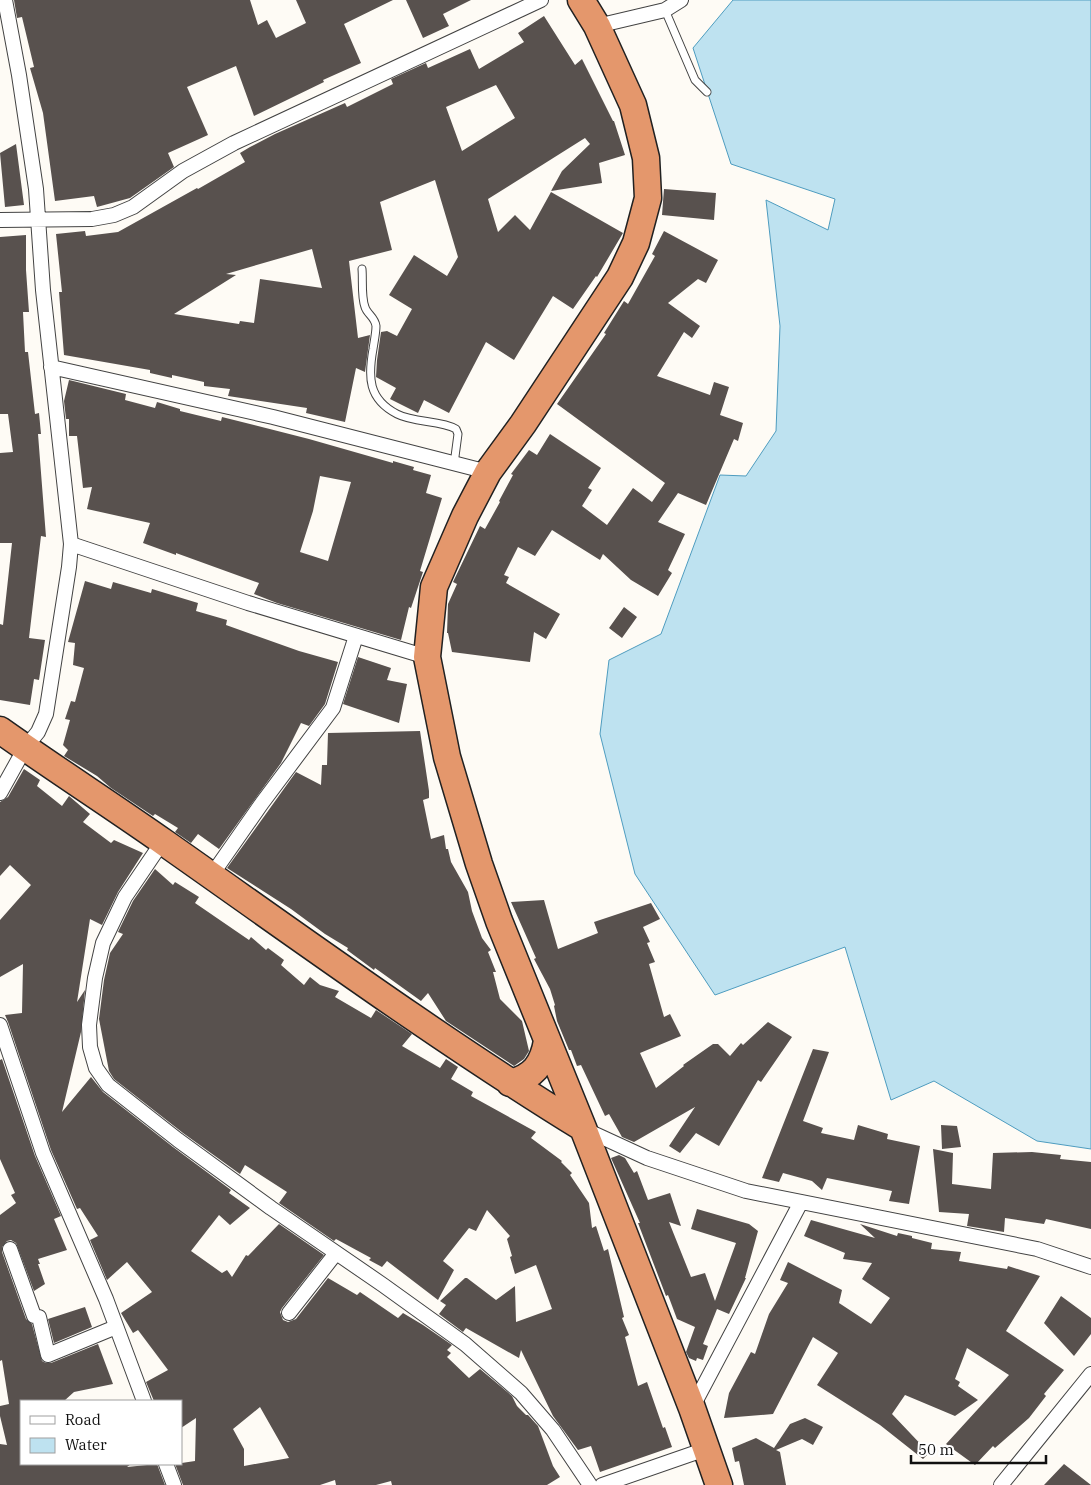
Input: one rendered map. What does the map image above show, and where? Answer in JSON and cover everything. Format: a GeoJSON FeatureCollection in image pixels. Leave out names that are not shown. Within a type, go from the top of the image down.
{"type":"FeatureCollection","features":[{"type":"Feature","properties":{"kind":"highway"},"geometry":{"type":"LineString","coordinates":[[581,0],[597,26],[633,105],[646,158],[648,198],[636,243],[620,278],[523,424],[488,472],[461,524],[434,587],[427,657],[447,757],[462,812],[499,921],[528,988],[547,1041],[583,1128],[692,1408],[719,1485]]}},
{"type":"Feature","properties":{"kind":"highway"},"geometry":{"type":"LineString","coordinates":[[0,730],[510,1083],[583,1128]]}},
{"type":"Feature","properties":{"kind":"highway"},"geometry":{"type":"LineString","coordinates":[[510,1083],[521,1080],[532,1073],[540,1064],[545,1053],[547,1041]]}},
{"type":"Feature","properties":{"kind":"street"},"geometry":{"type":"LineString","coordinates":[[0,793],[25,748],[38,732],[46,714],[71,544],[51,367],[37,220],[36,189],[19,75],[5,0]]}},
{"type":"Feature","properties":{"kind":"street"},"geometry":{"type":"LineString","coordinates":[[0,220],[92,218],[114,215],[134,207],[183,171],[234,143],[541,0]]}},
{"type":"Feature","properties":{"kind":"street"},"geometry":{"type":"LineString","coordinates":[[597,26],[665,10],[681,0]]}},
{"type":"Feature","properties":{"kind":"street"},"geometry":{"type":"LineString","coordinates":[[51,367],[273,418],[488,472]]}},
{"type":"Feature","properties":{"kind":"street"},"geometry":{"type":"LineString","coordinates":[[71,544],[248,604],[427,657]]}},
{"type":"Feature","properties":{"kind":"street"},"geometry":{"type":"LineString","coordinates":[[211,876],[332,708],[356,636]]}},
{"type":"Feature","properties":{"kind":"street"},"geometry":{"type":"LineString","coordinates":[[163,842],[125,897],[103,943],[95,978],[89,1025],[90,1047],[96,1068],[108,1085],[178,1140],[271,1208],[465,1344],[521,1394],[553,1430],[590,1485]]}},
{"type":"Feature","properties":{"kind":"street"},"geometry":{"type":"LineString","coordinates":[[0,1025],[43,1154],[116,1327],[144,1400]]}},
{"type":"Feature","properties":{"kind":"street"},"geometry":{"type":"LineString","coordinates":[[583,1128],[647,1158],[746,1190],[1037,1249],[1091,1267]]}},
{"type":"Feature","properties":{"kind":"street"},"geometry":{"type":"LineString","coordinates":[[692,1408],[801,1202]]}},
{"type":"Feature","properties":{"kind":"street"},"geometry":{"type":"LineString","coordinates":[[10,1249],[34,1316],[39,1317],[48,1355],[116,1327]]}},
{"type":"Feature","properties":{"kind":"street"},"geometry":{"type":"LineString","coordinates":[[289,1313],[336,1253]]}},
{"type":"Feature","properties":{"kind":"street"},"geometry":{"type":"LineString","coordinates":[[1001,1485],[1091,1374]]}},
{"type":"Feature","properties":{"kind":"street"},"geometry":{"type":"LineString","coordinates":[[602,1485],[706,1449]]}},
{"type":"Feature","properties":{"kind":"street"},"geometry":{"type":"LineString","coordinates":[[166,1465],[174,1485]]}},
{"type":"Feature","properties":{"kind":"lane"},"geometry":{"type":"LineString","coordinates":[[665,10],[695,80],[707,92]]}},
{"type":"Feature","properties":{"kind":"lane"},"geometry":{"type":"LineString","coordinates":[[362,269],[364,307],[372,316],[376,325],[370,365],[370,378],[373,390],[389,409],[398,415],[413,420],[456,428],[458,434],[454,464]]}},
{"type":"Feature","properties":{"kind":"water"},"geometry":{"type":"Polygon","coordinates":[[[733,0],[1091,0],[1091,1149],[1037,1141],[934,1081],[891,1100],[845,947],[715,995],[635,874],[600,734],[609,660],[661,634],[720,475],[746,476],[776,431],[780,326],[766,200],[828,230],[835,199],[731,164],[693,48],[733,0]]]}},
{"type":"Feature","properties":{"kind":"building"},"geometry":{"type":"Polygon","coordinates":[[[14,0],[250,0],[258,25],[267,20],[276,38],[306,23],[296,0],[393,0],[344,24],[361,63],[323,80],[324,82],[254,116],[236,66],[187,87],[208,135],[168,153],[174,167],[130,198],[97,207],[94,196],[55,201],[43,113],[30,68],[34,67],[22,17],[17,18],[14,0]]]}},
{"type":"Feature","properties":{"kind":"building"},"geometry":{"type":"Polygon","coordinates":[[[406,0],[471,0],[443,14],[449,26],[423,38],[406,0]]]}},
{"type":"Feature","properties":{"kind":"building"},"geometry":{"type":"Polygon","coordinates":[[[544,16],[575,65],[582,59],[614,121],[625,155],[599,163],[602,183],[551,191],[562,171],[590,144],[585,138],[488,199],[498,232],[515,215],[530,230],[551,192],[623,233],[597,277],[573,309],[553,296],[514,360],[486,342],[449,413],[424,400],[418,413],[390,399],[396,388],[376,377],[381,332],[387,331],[397,336],[412,309],[389,295],[414,255],[447,276],[458,257],[435,180],[380,202],[392,250],[349,261],[358,338],[370,335],[365,372],[356,368],[345,422],[306,413],[307,408],[228,396],[230,389],[204,386],[204,382],[172,375],[172,378],[150,373],[150,370],[64,355],[59,292],[62,292],[56,234],[85,231],[86,236],[118,232],[245,162],[240,153],[275,134],[345,103],[347,107],[393,84],[391,79],[426,63],[428,68],[470,49],[479,69],[524,42],[518,33],[544,16]],[[496,85],[446,107],[462,151],[515,118],[496,85]],[[312,249],[226,274],[236,275],[174,314],[239,324],[240,321],[254,323],[260,279],[322,288],[312,249]]]}},
{"type":"Feature","properties":{"kind":"building"},"geometry":{"type":"Polygon","coordinates":[[[16,144],[24,205],[5,207],[0,153],[16,144]]]}},
{"type":"Feature","properties":{"kind":"building"},"geometry":{"type":"Polygon","coordinates":[[[664,189],[716,193],[714,220],[662,215],[664,189]]]}},
{"type":"Feature","properties":{"kind":"building"},"geometry":{"type":"Polygon","coordinates":[[[664,231],[718,260],[706,283],[698,279],[668,303],[700,326],[692,338],[684,332],[657,376],[710,395],[714,382],[729,387],[720,415],[743,423],[738,441],[734,439],[706,505],[678,493],[658,522],[685,534],[668,570],[672,573],[658,596],[631,580],[603,554],[600,560],[552,530],[535,556],[518,547],[504,575],[509,577],[506,583],[560,614],[546,639],[534,632],[530,662],[452,652],[447,633],[448,604],[457,584],[453,582],[480,526],[485,529],[513,475],[511,474],[529,450],[537,455],[550,434],[601,468],[588,488],[592,490],[582,506],[607,525],[633,488],[652,502],[665,483],[557,404],[606,334],[604,333],[624,301],[628,304],[655,256],[652,254],[664,231]]]}},
{"type":"Feature","properties":{"kind":"building"},"geometry":{"type":"Polygon","coordinates":[[[26,235],[29,312],[23,312],[25,352],[28,352],[35,414],[39,413],[41,434],[38,434],[46,537],[41,536],[29,638],[45,640],[39,680],[34,679],[30,705],[0,700],[0,624],[3,625],[12,543],[0,543],[0,453],[13,452],[8,414],[0,414],[0,237],[26,235]]]}},
{"type":"Feature","properties":{"kind":"building"},"geometry":{"type":"Polygon","coordinates":[[[69,380],[126,394],[125,400],[155,408],[157,402],[180,409],[180,411],[221,421],[222,417],[393,463],[393,461],[414,467],[413,470],[431,475],[426,493],[442,498],[420,571],[423,572],[411,608],[409,607],[401,640],[277,603],[254,594],[259,583],[143,543],[150,523],[87,509],[92,487],[83,488],[77,436],[69,436],[69,419],[66,419],[64,401],[69,380]],[[320,476],[313,511],[300,552],[328,561],[351,482],[320,476]]]}},
{"type":"Feature","properties":{"kind":"building"},"geometry":{"type":"Polygon","coordinates":[[[85,581],[111,589],[113,582],[151,593],[152,589],[198,603],[196,611],[227,620],[226,625],[299,651],[338,662],[325,704],[309,726],[301,723],[281,763],[219,849],[198,834],[191,843],[175,832],[178,828],[155,814],[153,816],[111,788],[97,776],[64,756],[68,750],[63,745],[70,720],[65,719],[71,701],[75,702],[84,668],[73,665],[75,643],[68,642],[85,581]]]}},
{"type":"Feature","properties":{"kind":"building"},"geometry":{"type":"Polygon","coordinates":[[[624,607],[637,617],[622,638],[609,628],[624,607]]]}},
{"type":"Feature","properties":{"kind":"building"},"geometry":{"type":"Polygon","coordinates":[[[358,657],[391,668],[387,680],[407,684],[399,723],[343,704],[358,657]]]}},
{"type":"Feature","properties":{"kind":"building"},"geometry":{"type":"Polygon","coordinates":[[[420,731],[429,791],[429,798],[423,800],[431,839],[444,835],[446,849],[448,849],[451,862],[468,892],[472,911],[482,938],[491,950],[488,952],[496,972],[493,972],[500,999],[522,1021],[529,1051],[524,1059],[514,1066],[446,1021],[428,993],[421,1001],[375,968],[374,970],[347,950],[348,948],[227,868],[296,772],[321,785],[322,765],[327,765],[328,733],[420,731]]]}},
{"type":"Feature","properties":{"kind":"building"},"geometry":{"type":"Polygon","coordinates":[[[24,769],[40,780],[37,786],[62,806],[69,796],[90,814],[83,822],[111,843],[114,840],[143,853],[118,892],[102,925],[90,919],[77,1002],[85,990],[81,1032],[62,1112],[91,1077],[103,1092],[231,1190],[229,1193],[250,1208],[230,1225],[219,1215],[191,1251],[222,1273],[227,1270],[232,1277],[246,1255],[248,1256],[279,1224],[324,1255],[282,1308],[280,1312],[283,1320],[288,1322],[296,1319],[328,1278],[357,1295],[360,1292],[398,1318],[403,1313],[452,1345],[447,1350],[451,1353],[447,1357],[469,1378],[480,1369],[512,1396],[517,1406],[538,1426],[553,1466],[560,1477],[547,1485],[392,1485],[391,1481],[376,1485],[336,1485],[335,1480],[320,1485],[183,1485],[175,1465],[195,1461],[196,1418],[182,1427],[182,1400],[154,1400],[146,1382],[168,1370],[138,1330],[133,1333],[121,1313],[152,1292],[127,1262],[107,1280],[90,1240],[98,1236],[80,1208],[77,1209],[51,1150],[5,1015],[22,1013],[23,964],[0,977],[0,920],[31,885],[10,865],[0,876],[0,802],[8,797],[24,769]],[[260,1407],[233,1429],[244,1449],[244,1466],[289,1458],[260,1407]]]}},
{"type":"Feature","properties":{"kind":"building"},"geometry":{"type":"Polygon","coordinates":[[[155,869],[173,885],[175,882],[199,897],[195,903],[249,940],[251,937],[266,950],[268,948],[284,960],[281,965],[304,985],[310,977],[320,985],[339,991],[335,997],[371,1018],[376,1010],[412,1034],[402,1046],[440,1068],[446,1059],[458,1067],[451,1079],[473,1092],[471,1096],[536,1132],[531,1138],[562,1161],[572,1173],[570,1175],[589,1203],[592,1228],[596,1226],[604,1251],[608,1249],[624,1317],[622,1318],[629,1335],[625,1337],[638,1386],[647,1382],[663,1428],[665,1427],[672,1447],[600,1472],[591,1446],[578,1450],[553,1416],[521,1350],[519,1358],[466,1328],[463,1332],[439,1314],[446,1305],[440,1301],[465,1278],[496,1300],[515,1286],[516,1322],[552,1309],[536,1265],[515,1274],[507,1239],[510,1236],[487,1210],[476,1231],[469,1228],[443,1261],[454,1270],[438,1300],[387,1261],[382,1267],[369,1260],[371,1258],[336,1239],[334,1241],[279,1203],[287,1192],[245,1165],[240,1174],[183,1133],[114,1079],[109,1071],[99,1019],[104,980],[110,953],[123,934],[118,932],[133,901],[155,869]]]}},
{"type":"Feature","properties":{"kind":"building"},"geometry":{"type":"Polygon","coordinates":[[[544,900],[558,949],[598,933],[594,922],[651,903],[660,919],[643,927],[650,942],[647,943],[655,962],[649,964],[664,1017],[670,1014],[681,1036],[640,1053],[656,1088],[683,1065],[713,1044],[718,1044],[730,1056],[741,1043],[743,1045],[768,1022],[792,1037],[761,1082],[758,1080],[719,1146],[696,1133],[680,1153],[669,1146],[695,1107],[634,1142],[622,1137],[609,1114],[605,1116],[581,1065],[577,1066],[571,1050],[569,1050],[557,1021],[550,989],[534,959],[536,958],[511,902],[544,900]]]}},
{"type":"Feature","properties":{"kind":"building"},"geometry":{"type":"Polygon","coordinates":[[[813,1049],[829,1052],[803,1121],[823,1128],[821,1133],[854,1140],[858,1125],[888,1134],[887,1139],[920,1146],[909,1204],[889,1201],[892,1191],[827,1178],[822,1190],[812,1181],[783,1173],[779,1182],[762,1178],[813,1049]]]}},
{"type":"Feature","properties":{"kind":"building"},"geometry":{"type":"Polygon","coordinates":[[[2,1059],[35,1156],[61,1216],[54,1219],[67,1250],[38,1259],[45,1284],[34,1291],[16,1243],[11,1240],[7,1241],[2,1247],[2,1252],[26,1319],[32,1324],[42,1361],[51,1363],[98,1344],[113,1384],[74,1392],[65,1400],[20,1400],[20,1465],[130,1465],[127,1467],[157,1465],[165,1485],[0,1485],[0,1444],[7,1445],[0,1416],[0,1406],[9,1404],[2,1360],[0,1361],[0,1215],[16,1203],[11,1195],[15,1193],[0,1159],[0,1060],[2,1059]]]}},
{"type":"Feature","properties":{"kind":"building"},"geometry":{"type":"Polygon","coordinates":[[[941,1125],[957,1126],[961,1147],[942,1149],[941,1125]]]}},
{"type":"Feature","properties":{"kind":"building"},"geometry":{"type":"Polygon","coordinates":[[[933,1149],[953,1153],[952,1184],[991,1189],[993,1153],[1032,1152],[1061,1155],[1060,1159],[1091,1162],[1091,1229],[1046,1219],[1044,1224],[1005,1218],[1004,1232],[967,1226],[969,1214],[939,1212],[933,1149]]]}},
{"type":"Feature","properties":{"kind":"building"},"geometry":{"type":"Polygon","coordinates":[[[619,1155],[625,1158],[634,1173],[637,1171],[648,1200],[670,1193],[681,1226],[669,1222],[691,1277],[705,1273],[715,1301],[736,1243],[691,1229],[697,1209],[749,1224],[758,1231],[746,1278],[729,1314],[717,1309],[703,1344],[708,1346],[703,1360],[697,1358],[696,1361],[689,1358],[686,1352],[695,1327],[677,1319],[668,1295],[666,1296],[638,1223],[640,1223],[611,1158],[619,1155]]]}},
{"type":"Feature","properties":{"kind":"building"},"geometry":{"type":"Polygon","coordinates":[[[811,1220],[875,1238],[860,1224],[897,1236],[898,1233],[912,1236],[912,1238],[932,1243],[931,1249],[961,1252],[959,1261],[1007,1269],[1008,1266],[1040,1276],[1006,1331],[1064,1370],[1044,1394],[1046,1396],[1029,1418],[995,1448],[993,1446],[975,1465],[946,1444],[1009,1375],[967,1348],[955,1379],[960,1382],[958,1386],[978,1400],[955,1416],[905,1395],[892,1414],[929,1453],[923,1459],[880,1425],[817,1385],[838,1353],[813,1337],[773,1414],[724,1418],[729,1393],[751,1352],[755,1354],[769,1314],[788,1283],[780,1280],[788,1262],[842,1290],[839,1303],[871,1324],[890,1298],[862,1279],[872,1263],[843,1259],[845,1253],[804,1236],[811,1220]]]}},
{"type":"Feature","properties":{"kind":"building"},"geometry":{"type":"Polygon","coordinates":[[[1061,1296],[1091,1318],[1091,1334],[1074,1356],[1044,1323],[1061,1296]]]}},
{"type":"Feature","properties":{"kind":"building"},"geometry":{"type":"Polygon","coordinates":[[[85,1307],[92,1327],[54,1343],[48,1319],[85,1307]]]}},
{"type":"Feature","properties":{"kind":"building"},"geometry":{"type":"Polygon","coordinates":[[[805,1418],[823,1427],[813,1445],[802,1439],[776,1450],[780,1452],[786,1485],[744,1485],[739,1461],[735,1462],[732,1448],[756,1438],[774,1448],[790,1424],[805,1418]]]}},
{"type":"Feature","properties":{"kind":"building"},"geometry":{"type":"Polygon","coordinates":[[[1064,1464],[1091,1485],[1044,1485],[1064,1464]]]}}]}
